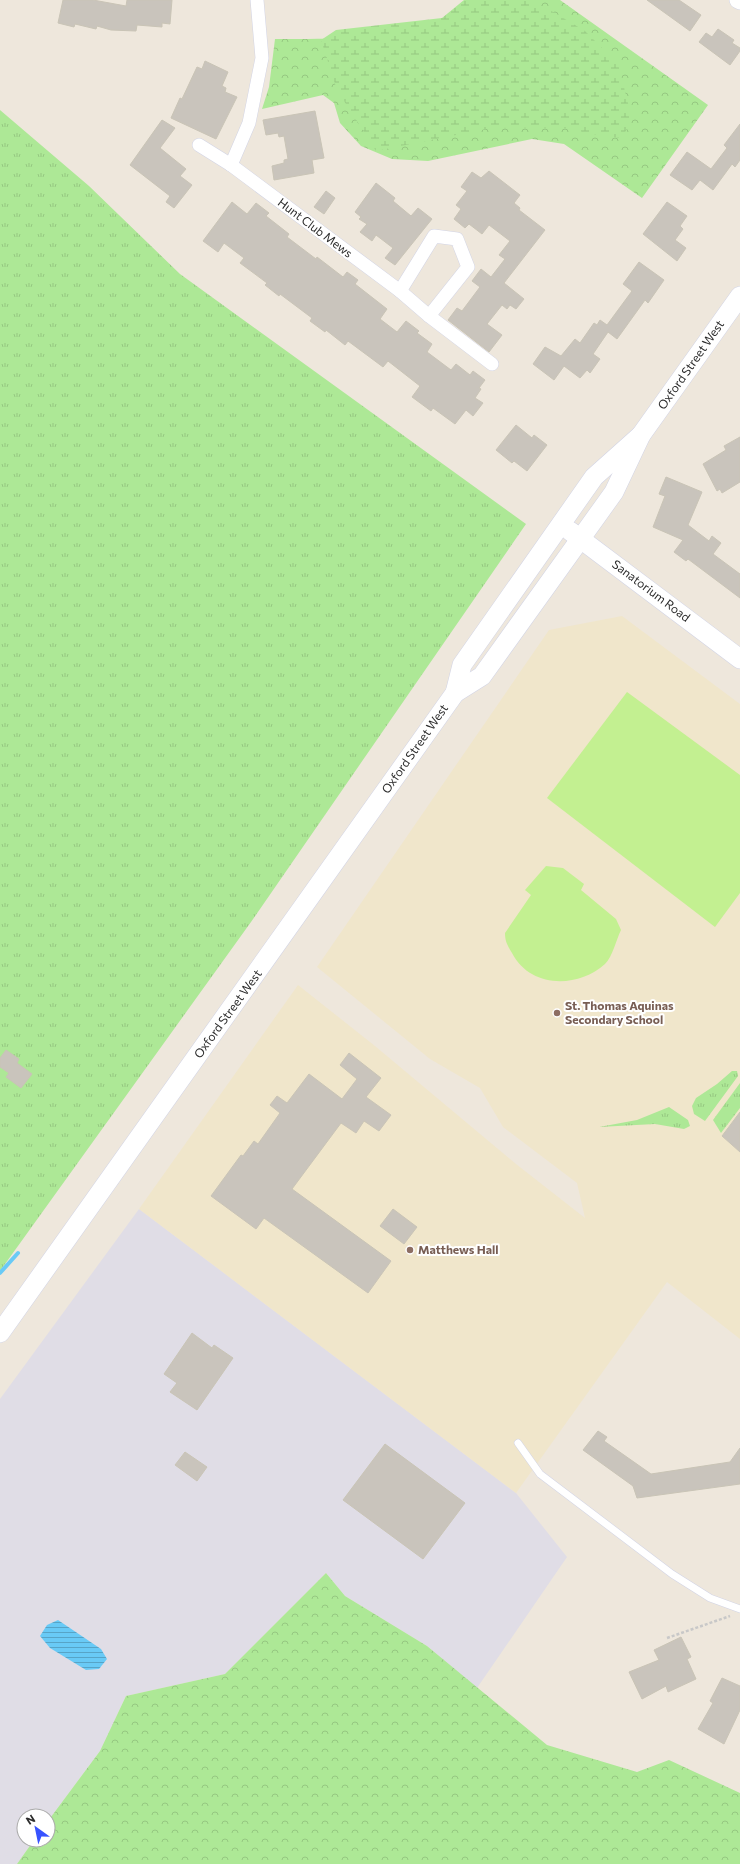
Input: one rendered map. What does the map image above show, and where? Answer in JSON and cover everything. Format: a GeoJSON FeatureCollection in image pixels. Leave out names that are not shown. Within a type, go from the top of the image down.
{"type":"FeatureCollection","features":[{"type":"Feature","properties":{"kind":"main road","name":"Oxford Street West"},"geometry":{"type":"LineString","coordinates":[[455,693],[482,676],[614,492],[641,434],[740,296]]}},
{"type":"Feature","properties":{"kind":"main road","name":"Oxford Street West"},"geometry":{"type":"LineString","coordinates":[[0,1333],[455,693],[462,665],[594,477],[641,434]]}},
{"type":"Feature","properties":{"kind":"main road","name":"Sanatorium Road"},"geometry":{"type":"LineString","coordinates":[[561,525],[740,659]]}},
{"type":"Feature","properties":{"kind":"street"},"geometry":{"type":"LineString","coordinates":[[231,165],[249,123],[262,58],[257,0]]}},
{"type":"Feature","properties":{"kind":"street","name":"Hunt Club Mews"},"geometry":{"type":"LineString","coordinates":[[199,145],[231,165],[400,291],[429,316],[492,364]]}},
{"type":"Feature","properties":{"kind":"street"},"geometry":{"type":"LineString","coordinates":[[400,291],[434,236],[457,238],[468,267],[429,316]]}},
{"type":"Feature","properties":{"kind":"lane"},"geometry":{"type":"LineString","coordinates":[[518,1443],[540,1474],[672,1574],[710,1598],[740,1609]]}},
{"type":"Feature","properties":{"kind":"path"},"geometry":{"type":"LineString","coordinates":[[667,1638],[733,1616]]}},
{"type":"Feature","properties":{"kind":"shaded area"},"geometry":{"type":"Polygon","coordinates":[[[622,616],[740,704],[740,1339],[667,1282],[516,1493],[139,1209],[298,985],[375,1046],[516,1164],[585,1218],[577,1183],[503,1127],[480,1088],[430,1059],[317,967],[549,630],[622,616]]]}},
{"type":"Feature","properties":{"kind":"shaded area"},"geometry":{"type":"Polygon","coordinates":[[[139,1209],[516,1493],[567,1557],[477,1688],[427,1646],[345,1596],[326,1573],[225,1674],[126,1696],[100,1751],[56,1810],[56,1808],[16,1808],[16,1848],[28,1848],[17,1864],[0,1864],[0,1399],[139,1209]]]}},
{"type":"Feature","properties":{"kind":"green space"},"geometry":{"type":"Polygon","coordinates":[[[464,0],[533,0],[585,31],[618,64],[632,119],[622,138],[585,133],[574,128],[496,127],[376,151],[337,90],[321,40],[336,30],[442,18],[464,0]]]}},
{"type":"Feature","properties":{"kind":"green space"},"geometry":{"type":"Polygon","coordinates":[[[469,0],[560,0],[708,105],[642,198],[564,144],[532,139],[428,161],[392,159],[361,146],[340,123],[334,103],[323,95],[262,109],[269,87],[275,39],[351,38],[403,32],[427,25],[449,15],[469,0]]]}},
{"type":"Feature","properties":{"kind":"green space"},"geometry":{"type":"Polygon","coordinates":[[[0,110],[89,186],[180,274],[526,524],[251,922],[0,1271],[0,110]]]}},
{"type":"Feature","properties":{"kind":"green space"},"geometry":{"type":"Polygon","coordinates":[[[627,692],[740,775],[740,893],[715,927],[547,798],[627,692]]]}},
{"type":"Feature","properties":{"kind":"green space"},"geometry":{"type":"Polygon","coordinates":[[[546,866],[563,868],[584,884],[581,890],[616,919],[621,930],[608,961],[594,972],[581,978],[568,981],[555,981],[530,973],[520,965],[506,941],[505,933],[531,895],[525,890],[546,866]]]}},
{"type":"Feature","properties":{"kind":"green space"},"geometry":{"type":"Polygon","coordinates":[[[732,1071],[737,1071],[738,1076],[705,1121],[694,1114],[692,1106],[696,1098],[717,1084],[732,1071]]]}},
{"type":"Feature","properties":{"kind":"green space"},"geometry":{"type":"Polygon","coordinates":[[[740,1083],[740,1108],[721,1133],[713,1120],[740,1083]]]}},
{"type":"Feature","properties":{"kind":"green space"},"geometry":{"type":"Polygon","coordinates":[[[669,1107],[688,1120],[690,1126],[684,1129],[655,1124],[599,1127],[637,1120],[669,1107]]]}},
{"type":"Feature","properties":{"kind":"green space"},"geometry":{"type":"Polygon","coordinates":[[[326,1573],[345,1596],[427,1646],[547,1745],[637,1772],[669,1760],[740,1793],[740,1864],[17,1864],[28,1848],[56,1848],[56,1810],[100,1751],[126,1696],[225,1674],[326,1573]]]}},
{"type":"Feature","properties":{"kind":"water"},"geometry":{"type":"Polygon","coordinates":[[[58,1620],[101,1649],[107,1659],[99,1669],[86,1670],[50,1648],[40,1636],[47,1625],[58,1620]]]}},
{"type":"Feature","properties":{"kind":"building"},"geometry":{"type":"Polygon","coordinates":[[[63,0],[93,0],[126,6],[127,0],[172,0],[170,24],[162,23],[162,27],[137,25],[136,31],[111,30],[97,26],[96,29],[75,24],[74,27],[58,23],[63,0]]]}},
{"type":"Feature","properties":{"kind":"building"},"geometry":{"type":"Polygon","coordinates":[[[647,0],[679,0],[701,15],[690,31],[647,0]]]}},
{"type":"Feature","properties":{"kind":"building"},"geometry":{"type":"Polygon","coordinates":[[[718,29],[734,40],[732,43],[740,48],[740,51],[730,65],[699,42],[706,33],[712,37],[718,29]]]}},
{"type":"Feature","properties":{"kind":"building"},"geometry":{"type":"Polygon","coordinates":[[[205,61],[228,72],[222,86],[226,88],[225,92],[237,97],[216,139],[171,118],[197,67],[202,69],[205,61]]]}},
{"type":"Feature","properties":{"kind":"building"},"geometry":{"type":"Polygon","coordinates":[[[315,111],[324,158],[312,160],[314,173],[274,180],[272,166],[284,163],[284,160],[288,159],[284,136],[279,137],[278,133],[266,135],[263,120],[315,111]]]}},
{"type":"Feature","properties":{"kind":"building"},"geometry":{"type":"Polygon","coordinates":[[[162,120],[175,128],[160,148],[186,169],[180,176],[192,185],[174,208],[166,202],[170,196],[130,165],[162,120]]]}},
{"type":"Feature","properties":{"kind":"building"},"geometry":{"type":"Polygon","coordinates":[[[740,124],[740,160],[735,167],[732,164],[713,190],[700,180],[692,190],[670,175],[687,152],[711,169],[727,148],[724,145],[740,124]]]}},
{"type":"Feature","properties":{"kind":"building"},"geometry":{"type":"Polygon","coordinates":[[[489,171],[520,195],[514,203],[520,208],[519,210],[545,230],[504,283],[524,299],[516,309],[510,305],[507,309],[502,305],[487,324],[502,335],[489,352],[448,320],[457,308],[462,311],[480,287],[472,281],[481,269],[491,277],[505,259],[499,255],[510,241],[489,225],[482,234],[469,224],[465,228],[454,219],[461,209],[456,205],[467,191],[461,187],[472,172],[481,178],[489,171]]]}},
{"type":"Feature","properties":{"kind":"building"},"geometry":{"type":"Polygon","coordinates":[[[376,183],[395,198],[393,201],[411,216],[418,208],[432,219],[395,265],[385,258],[393,248],[376,235],[372,241],[360,232],[367,224],[359,219],[361,217],[355,212],[376,183]]]}},
{"type":"Feature","properties":{"kind":"building"},"geometry":{"type":"Polygon","coordinates":[[[326,191],[335,198],[324,214],[314,207],[326,191]]]}},
{"type":"Feature","properties":{"kind":"building"},"geometry":{"type":"Polygon","coordinates":[[[232,202],[247,214],[256,203],[269,213],[266,216],[289,234],[287,237],[316,259],[317,257],[343,277],[347,272],[358,280],[355,284],[387,309],[380,319],[397,332],[406,321],[419,331],[417,333],[432,344],[427,352],[451,370],[456,364],[470,375],[473,371],[485,380],[479,388],[481,389],[475,398],[483,403],[473,416],[466,410],[455,424],[433,408],[431,411],[412,397],[420,386],[388,361],[383,367],[348,341],[345,345],[326,330],[325,332],[310,321],[312,318],[280,294],[279,296],[265,285],[267,283],[240,263],[244,258],[224,243],[218,252],[203,241],[232,202]]]}},
{"type":"Feature","properties":{"kind":"building"},"geometry":{"type":"Polygon","coordinates":[[[667,202],[687,216],[680,226],[683,229],[675,240],[686,248],[677,261],[643,234],[667,202]]]}},
{"type":"Feature","properties":{"kind":"building"},"geometry":{"type":"Polygon","coordinates":[[[639,262],[664,280],[648,303],[645,300],[617,339],[608,332],[593,354],[600,359],[590,373],[587,370],[580,378],[564,366],[554,380],[533,364],[545,347],[561,356],[575,339],[580,343],[594,323],[597,325],[600,320],[607,325],[632,291],[623,284],[639,262]]]}},
{"type":"Feature","properties":{"kind":"building"},"geometry":{"type":"Polygon","coordinates":[[[516,425],[532,438],[534,435],[547,445],[527,471],[514,461],[512,463],[496,450],[516,425]]]}},
{"type":"Feature","properties":{"kind":"building"},"geometry":{"type":"Polygon","coordinates":[[[740,437],[740,482],[722,493],[720,489],[717,491],[703,464],[726,450],[724,446],[740,437]]]}},
{"type":"Feature","properties":{"kind":"building"},"geometry":{"type":"Polygon","coordinates":[[[666,477],[702,492],[688,525],[709,541],[712,536],[721,543],[713,554],[740,574],[740,598],[688,559],[686,561],[674,552],[683,540],[653,527],[665,496],[659,494],[666,477]]]}},
{"type":"Feature","properties":{"kind":"building"},"geometry":{"type":"Polygon","coordinates":[[[6,1050],[19,1059],[17,1063],[32,1074],[21,1088],[6,1077],[9,1073],[0,1067],[0,1058],[6,1050]]]}},
{"type":"Feature","properties":{"kind":"building"},"geometry":{"type":"Polygon","coordinates":[[[349,1053],[381,1078],[366,1097],[391,1115],[379,1131],[364,1121],[356,1133],[341,1123],[292,1189],[391,1261],[368,1293],[264,1218],[256,1229],[211,1196],[241,1155],[243,1156],[254,1141],[258,1144],[280,1113],[270,1105],[277,1096],[287,1103],[309,1074],[342,1099],[357,1079],[340,1065],[349,1053]]]}},
{"type":"Feature","properties":{"kind":"building"},"geometry":{"type":"Polygon","coordinates":[[[740,1112],[740,1152],[722,1136],[740,1112]]]}},
{"type":"Feature","properties":{"kind":"building"},"geometry":{"type":"Polygon","coordinates":[[[393,1209],[417,1227],[404,1244],[380,1226],[393,1209]]]}},
{"type":"Feature","properties":{"kind":"building"},"geometry":{"type":"Polygon","coordinates":[[[192,1333],[212,1348],[214,1345],[233,1358],[197,1410],[170,1392],[177,1383],[164,1374],[192,1333]]]}},
{"type":"Feature","properties":{"kind":"building"},"geometry":{"type":"Polygon","coordinates":[[[598,1431],[607,1437],[604,1441],[651,1474],[730,1462],[740,1448],[740,1484],[637,1498],[633,1486],[583,1450],[598,1431]]]}},
{"type":"Feature","properties":{"kind":"building"},"geometry":{"type":"Polygon","coordinates":[[[385,1444],[465,1503],[423,1559],[343,1500],[385,1444]]]}},
{"type":"Feature","properties":{"kind":"building"},"geometry":{"type":"Polygon","coordinates":[[[185,1452],[207,1467],[197,1481],[175,1465],[185,1452]]]}},
{"type":"Feature","properties":{"kind":"building"},"geometry":{"type":"Polygon","coordinates":[[[681,1637],[691,1657],[687,1659],[696,1679],[668,1692],[666,1686],[642,1699],[629,1672],[659,1660],[654,1650],[681,1637]]]}},
{"type":"Feature","properties":{"kind":"building"},"geometry":{"type":"Polygon","coordinates":[[[722,1678],[740,1686],[740,1710],[724,1744],[698,1729],[713,1703],[710,1701],[722,1678]]]}},
{"type":"Feature","properties":{"kind":"waterway"},"geometry":{"type":"LineString","coordinates":[[0,1273],[18,1253]]}},
{"type":"Feature","properties":{"kind":"place","name":"St. Thomas Aquinas Secondary School"},"geometry":{"type":"Point","coordinates":[557,1013]}},
{"type":"Feature","properties":{"kind":"place","name":"Matthews Hall"},"geometry":{"type":"Point","coordinates":[410,1250]}}]}
